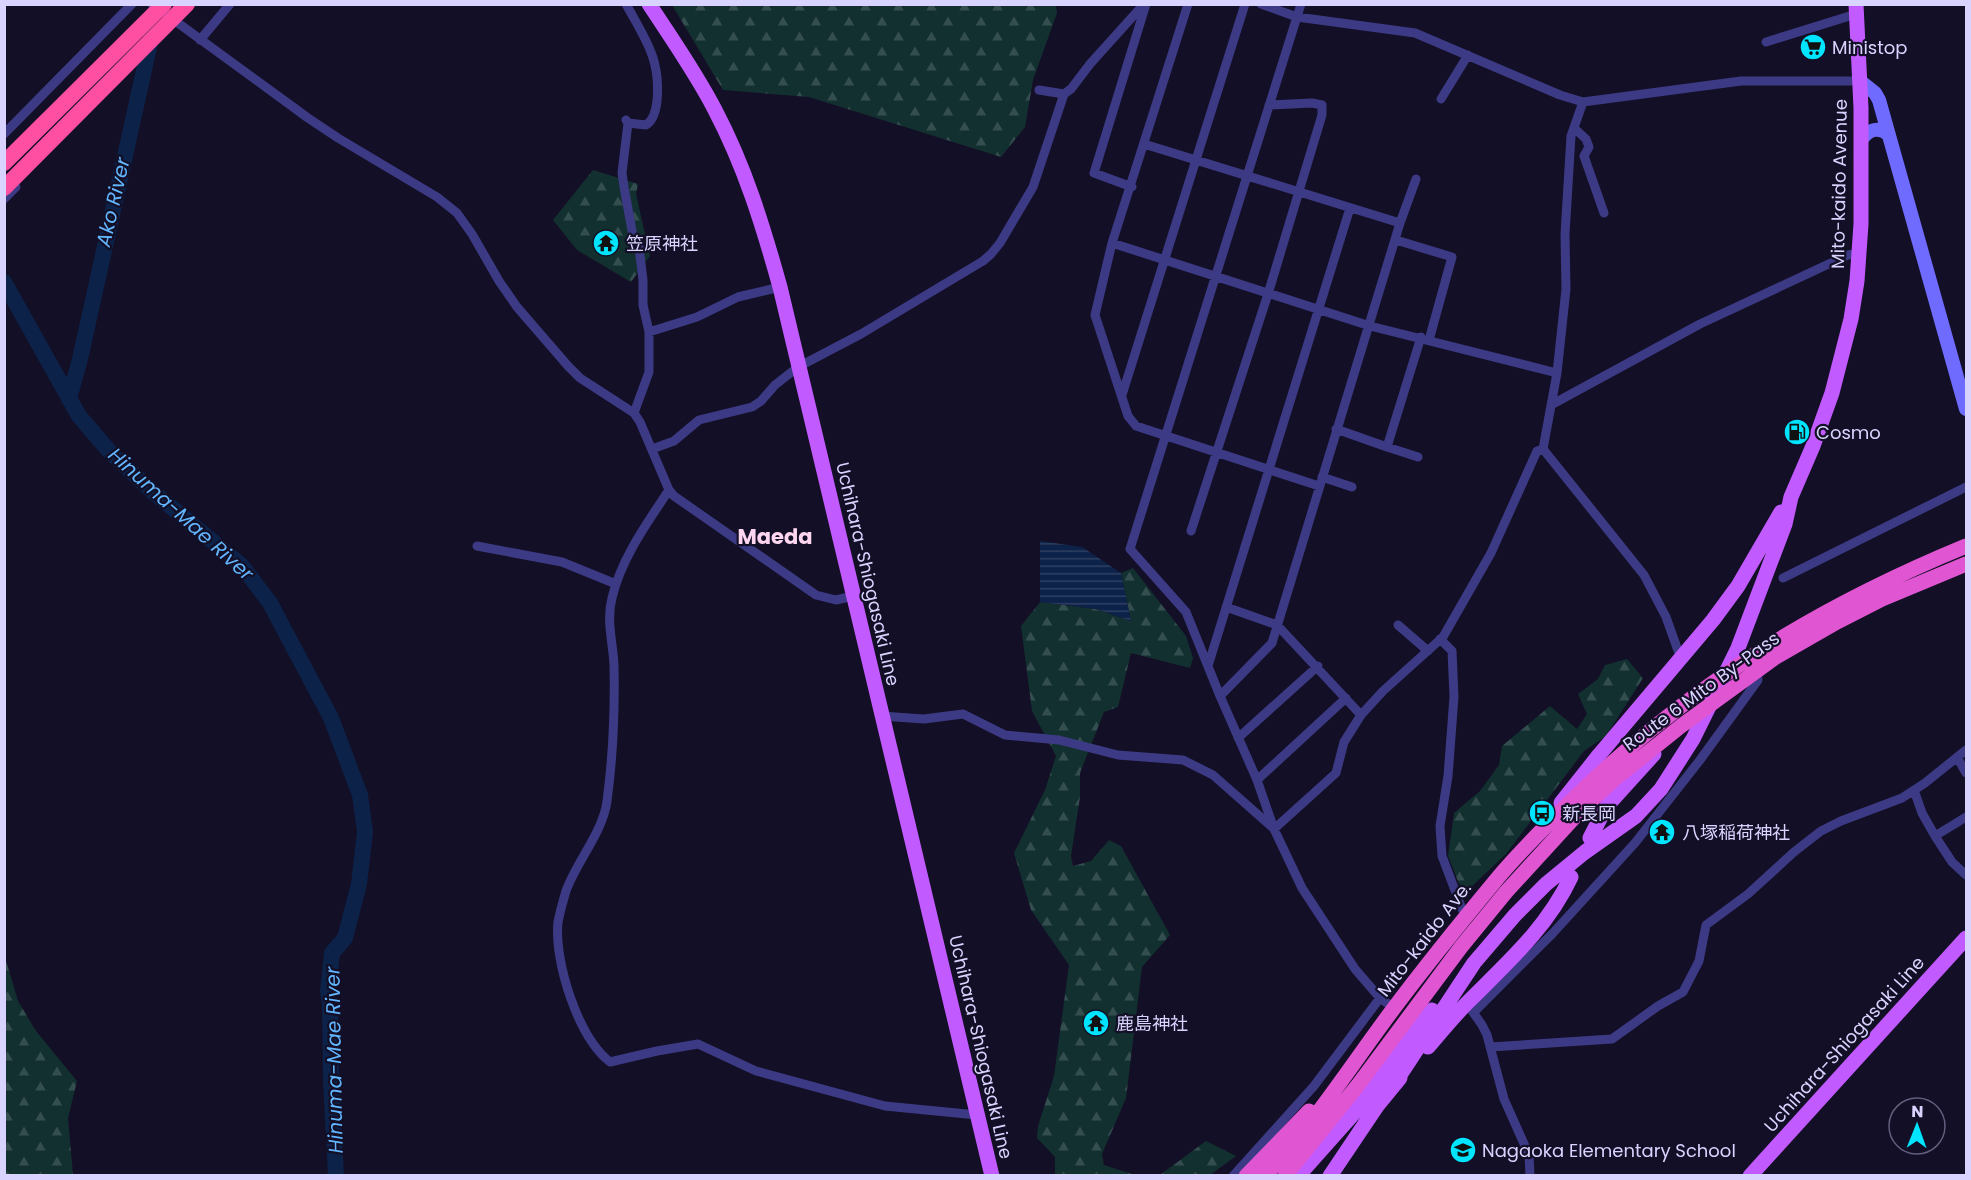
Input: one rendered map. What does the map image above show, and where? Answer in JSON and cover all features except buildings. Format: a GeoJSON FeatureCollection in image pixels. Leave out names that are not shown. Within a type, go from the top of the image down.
{"type":"FeatureCollection","features":[{"type":"Feature","properties":{"kind":"highway"},"geometry":{"type":"LineString","coordinates":[[4,188],[185,6]]}},
{"type":"Feature","properties":{"kind":"highway"},"geometry":{"type":"LineString","coordinates":[[4,164],[163,8]]}},
{"type":"Feature","properties":{"kind":"highway","name":"Route 6 Mito By-Pass"},"geometry":{"type":"LineString","coordinates":[[1532,839],[1634,743],[1724,674],[1792,630],[1831,609],[1966,546]]}},
{"type":"Feature","properties":{"kind":"highway","name":"Route 6 Mito By-Pass"},"geometry":{"type":"LineString","coordinates":[[1545,849],[1616,778],[1757,670],[1837,622],[1882,599],[1966,564]]}},
{"type":"Feature","properties":{"kind":"highway","name":"Mito-kaido Ave."},"geometry":{"type":"LineString","coordinates":[[1352,1068],[1394,1008],[1532,839]]}},
{"type":"Feature","properties":{"kind":"highway","name":"Mito-kaido Ave."},"geometry":{"type":"LineString","coordinates":[[1285,1176],[1358,1085],[1461,947],[1545,849]]}},
{"type":"Feature","properties":{"kind":"highway"},"geometry":{"type":"LineString","coordinates":[[1246,1176],[1352,1068]]}},
{"type":"Feature","properties":{"kind":"highway"},"geometry":{"type":"LineString","coordinates":[[1265,1176],[1309,1125],[1352,1068]]}},
{"type":"Feature","properties":{"kind":"main road","name":"Uchihara-Shiogasaki Line"},"geometry":{"type":"LineString","coordinates":[[649,4],[692,69],[732,144],[763,225],[780,287],[992,1176]]}},
{"type":"Feature","properties":{"kind":"main road","name":"Mito-kaido Avenue"},"geometry":{"type":"LineString","coordinates":[[1791,497],[1813,446],[1837,375],[1851,319],[1860,254],[1861,140],[1856,10]]}},
{"type":"Feature","properties":{"kind":"main road"},"geometry":{"type":"LineString","coordinates":[[1860,81],[1877,97],[1962,371],[1966,409]]}},
{"type":"Feature","properties":{"kind":"main road"},"geometry":{"type":"LineString","coordinates":[[1861,140],[1869,130],[1874,129],[1889,135]]}},
{"type":"Feature","properties":{"kind":"main road"},"geometry":{"type":"LineString","coordinates":[[1298,1176],[1354,1112],[1453,983],[1474,963],[1515,915],[1546,884],[1585,852],[1636,816],[1681,759],[1738,648],[1785,524],[1791,497]]}},
{"type":"Feature","properties":{"kind":"main road"},"geometry":{"type":"LineString","coordinates":[[1532,839],[1614,737],[1681,659],[1738,586],[1791,497]]}},
{"type":"Feature","properties":{"kind":"main road"},"geometry":{"type":"LineString","coordinates":[[1590,838],[1606,807],[1618,792],[1681,726]]}},
{"type":"Feature","properties":{"kind":"main road"},"geometry":{"type":"LineString","coordinates":[[1394,1084],[1470,1008],[1520,951],[1548,918],[1571,877]]}},
{"type":"Feature","properties":{"kind":"main road","name":"Uchihara-Shiogasaki Line"},"geometry":{"type":"LineString","coordinates":[[1750,1176],[1966,938]]}},
{"type":"Feature","properties":{"kind":"main road"},"geometry":{"type":"LineString","coordinates":[[1330,1176],[1474,963]]}},
{"type":"Feature","properties":{"kind":"street"},"geometry":{"type":"LineString","coordinates":[[4,134],[132,4]]}},
{"type":"Feature","properties":{"kind":"street"},"geometry":{"type":"LineString","coordinates":[[200,40],[230,4]]}},
{"type":"Feature","properties":{"kind":"street"},"geometry":{"type":"LineString","coordinates":[[626,4],[651,46],[658,79],[656,107],[650,122],[646,125],[627,122],[622,173],[633,236],[639,247],[643,305],[649,332],[649,372],[634,413]]}},
{"type":"Feature","properties":{"kind":"street"},"geometry":{"type":"LineString","coordinates":[[652,449],[674,441],[699,420],[752,407],[798,367],[861,334],[991,254],[1028,199],[1064,94],[1071,89],[1090,64],[1145,4]]}},
{"type":"Feature","properties":{"kind":"street"},"geometry":{"type":"LineString","coordinates":[[1132,187],[1094,174],[1145,4]]}},
{"type":"Feature","properties":{"kind":"street"},"geometry":{"type":"LineString","coordinates":[[1188,4],[1132,187],[1112,243],[1095,315],[1128,416],[1136,426],[1166,437],[1268,469],[1352,487]]}},
{"type":"Feature","properties":{"kind":"street"},"geometry":{"type":"LineString","coordinates":[[1122,394],[1245,4]]}},
{"type":"Feature","properties":{"kind":"street"},"geometry":{"type":"LineString","coordinates":[[1261,4],[1297,16],[1415,33],[1560,95],[1583,102],[1741,81],[1860,81]]}},
{"type":"Feature","properties":{"kind":"street"},"geometry":{"type":"LineString","coordinates":[[1301,4],[1130,549],[1186,612],[1257,780],[1274,829],[1302,888],[1355,969],[1380,998],[1394,1008]]}},
{"type":"Feature","properties":{"kind":"street"},"geometry":{"type":"LineString","coordinates":[[152,5],[163,8],[200,40],[338,138],[437,197],[457,213],[472,234],[498,281],[517,307],[568,366],[579,378],[634,413],[669,490],[674,496],[816,595],[836,600],[853,596]]}},
{"type":"Feature","properties":{"kind":"street"},"geometry":{"type":"LineString","coordinates":[[1766,42],[1856,10]]}},
{"type":"Feature","properties":{"kind":"street"},"geometry":{"type":"LineString","coordinates":[[1441,99],[1468,55]]}},
{"type":"Feature","properties":{"kind":"street"},"geometry":{"type":"LineString","coordinates":[[80,58],[111,92]]}},
{"type":"Feature","properties":{"kind":"street"},"geometry":{"type":"LineString","coordinates":[[4,199],[132,70]]}},
{"type":"Feature","properties":{"kind":"street"},"geometry":{"type":"LineString","coordinates":[[1039,90],[1064,94]]}},
{"type":"Feature","properties":{"kind":"street"},"geometry":{"type":"LineString","coordinates":[[1583,102],[1571,136],[1565,234],[1566,289],[1557,373],[1543,449],[1644,575],[1666,617],[1681,659]]}},
{"type":"Feature","properties":{"kind":"street"},"geometry":{"type":"LineString","coordinates":[[1191,531],[1268,294],[1322,115],[1322,105],[1312,103],[1269,105]]}},
{"type":"Feature","properties":{"kind":"street"},"geometry":{"type":"LineString","coordinates":[[1574,128],[1586,139],[1588,147],[1584,156],[1604,213]]}},
{"type":"Feature","properties":{"kind":"street"},"geometry":{"type":"LineString","coordinates":[[1144,144],[1400,223]]}},
{"type":"Feature","properties":{"kind":"street"},"geometry":{"type":"LineString","coordinates":[[1220,696],[1272,643],[1336,429],[1370,326],[1400,223],[1416,179]]}},
{"type":"Feature","properties":{"kind":"street"},"geometry":{"type":"LineString","coordinates":[[1208,666],[1350,208]]}},
{"type":"Feature","properties":{"kind":"street"},"geometry":{"type":"LineString","coordinates":[[1387,447],[1452,257],[1396,240]]}},
{"type":"Feature","properties":{"kind":"street"},"geometry":{"type":"LineString","coordinates":[[1112,243],[1370,326],[1557,373]]}},
{"type":"Feature","properties":{"kind":"street"},"geometry":{"type":"LineString","coordinates":[[1551,405],[1700,324],[1848,255],[1860,254]]}},
{"type":"Feature","properties":{"kind":"street"},"geometry":{"type":"LineString","coordinates":[[649,332],[697,317],[738,297],[780,287]]}},
{"type":"Feature","properties":{"kind":"street"},"geometry":{"type":"LineString","coordinates":[[1336,429],[1418,457]]}},
{"type":"Feature","properties":{"kind":"street"},"geometry":{"type":"LineString","coordinates":[[1274,829],[1336,773],[1344,742],[1361,715],[1383,691],[1440,639],[1491,553],[1537,451],[1543,449]]}},
{"type":"Feature","properties":{"kind":"street"},"geometry":{"type":"LineString","coordinates":[[1783,578],[1966,487]]}},
{"type":"Feature","properties":{"kind":"street"},"geometry":{"type":"LineString","coordinates":[[669,490],[625,563],[611,599],[609,623],[614,662],[614,735],[607,802],[604,817],[566,892],[558,923],[558,940],[565,977],[576,1011],[589,1040],[600,1055],[610,1062],[657,1051],[698,1044],[705,1045],[739,1064],[780,1079],[885,1106],[977,1115]]}},
{"type":"Feature","properties":{"kind":"street"},"geometry":{"type":"LineString","coordinates":[[477,546],[562,562],[616,584]]}},
{"type":"Feature","properties":{"kind":"street"},"geometry":{"type":"LineString","coordinates":[[1226,606],[1277,625],[1318,666],[1361,715]]}},
{"type":"Feature","properties":{"kind":"street"},"geometry":{"type":"LineString","coordinates":[[1398,625],[1428,651]]}},
{"type":"Feature","properties":{"kind":"street"},"geometry":{"type":"LineString","coordinates":[[1440,639],[1452,651],[1454,697],[1448,776],[1440,826],[1442,856],[1462,909],[1467,916]]}},
{"type":"Feature","properties":{"kind":"street"},"geometry":{"type":"LineString","coordinates":[[1238,738],[1318,666]]}},
{"type":"Feature","properties":{"kind":"street"},"geometry":{"type":"LineString","coordinates":[[1530,1176],[1528,1155],[1504,1099],[1490,1047],[1482,1025],[1470,1008],[1553,933],[1635,843],[1700,760],[1758,680],[1757,670]]}},
{"type":"Feature","properties":{"kind":"street"},"geometry":{"type":"LineString","coordinates":[[1257,780],[1346,699]]}},
{"type":"Feature","properties":{"kind":"street"},"geometry":{"type":"LineString","coordinates":[[881,716],[924,718],[963,714],[1005,735],[1059,740],[1118,755],[1182,760],[1213,775],[1274,829]]}},
{"type":"Feature","properties":{"kind":"street"},"geometry":{"type":"LineString","coordinates":[[1490,1047],[1612,1039],[1658,1006],[1683,992],[1699,961],[1706,925],[1748,894],[1794,852],[1821,831],[1902,798],[1966,750]]}},
{"type":"Feature","properties":{"kind":"street"},"geometry":{"type":"LineString","coordinates":[[1957,757],[1966,773]]}},
{"type":"Feature","properties":{"kind":"street"},"geometry":{"type":"LineString","coordinates":[[1914,790],[1922,813],[1935,836],[1952,862],[1966,875]]}},
{"type":"Feature","properties":{"kind":"street"},"geometry":{"type":"LineString","coordinates":[[1935,836],[1966,817]]}},
{"type":"Feature","properties":{"kind":"street"},"geometry":{"type":"LineString","coordinates":[[1233,1176],[1314,1086],[1380,998]]}},
{"type":"Feature","properties":{"kind":"green space"},"geometry":{"type":"Polygon","coordinates":[[[672,5],[1056,5],[1057,13],[1033,80],[1025,127],[1001,157],[809,97],[723,90],[672,5]]]}},
{"type":"Feature","properties":{"kind":"green space"},"geometry":{"type":"Polygon","coordinates":[[[593,170],[638,184],[636,194],[650,256],[631,282],[577,250],[553,220],[593,170]]]}},
{"type":"Feature","properties":{"kind":"green space"},"geometry":{"type":"Polygon","coordinates":[[[1133,568],[1186,636],[1193,658],[1190,668],[1131,653],[1118,707],[1104,712],[1080,773],[1080,797],[1071,856],[1073,866],[1091,861],[1109,840],[1121,846],[1170,935],[1142,967],[1126,1098],[1102,1154],[1104,1165],[1135,1175],[1055,1175],[1055,1157],[1037,1138],[1038,1126],[1054,1076],[1069,965],[1031,910],[1014,853],[1045,790],[1056,756],[1032,711],[1021,626],[1040,602],[1096,609],[1131,621],[1121,573],[1133,568]]]}},
{"type":"Feature","properties":{"kind":"green space"},"geometry":{"type":"Polygon","coordinates":[[[1627,659],[1643,678],[1606,736],[1584,751],[1506,854],[1470,888],[1459,884],[1448,856],[1454,813],[1480,791],[1499,765],[1502,746],[1550,706],[1577,729],[1587,714],[1578,694],[1598,679],[1605,665],[1627,659]]]}},
{"type":"Feature","properties":{"kind":"green space"},"geometry":{"type":"Polygon","coordinates":[[[4,954],[18,1001],[36,1031],[77,1081],[68,1118],[73,1175],[5,1175],[4,954]]]}},
{"type":"Feature","properties":{"kind":"green space"},"geometry":{"type":"Polygon","coordinates":[[[1206,1141],[1236,1156],[1210,1175],[1160,1175],[1206,1141]]]}},
{"type":"Feature","properties":{"kind":"water"},"geometry":{"type":"Polygon","coordinates":[[[1040,541],[1082,547],[1121,573],[1131,621],[1096,609],[1040,602],[1040,541]]]}},
{"type":"Feature","properties":{"kind":"waterway","name":"Ako River"},"geometry":{"type":"LineString","coordinates":[[69,399],[80,359],[152,34]]}},
{"type":"Feature","properties":{"kind":"waterway","name":"Hinuma-Mae River"},"geometry":{"type":"LineString","coordinates":[[4,282],[79,416],[110,452],[152,491],[242,566],[270,603],[331,718],[360,795],[365,832],[359,884],[345,938],[332,953],[328,991],[336,1176]]}},
{"type":"Feature","properties":{"kind":"place","name":"Ministop"},"geometry":{"type":"Point","coordinates":[1813,47]}},
{"type":"Feature","properties":{"kind":"place","name":"笠原神社"},"geometry":{"type":"Point","coordinates":[606,243]}},
{"type":"Feature","properties":{"kind":"place","name":"Cosmo"},"geometry":{"type":"Point","coordinates":[1797,432]}},
{"type":"Feature","properties":{"kind":"place","name":"新長岡"},"geometry":{"type":"Point","coordinates":[1542,813]}},
{"type":"Feature","properties":{"kind":"place","name":"八塚稲荷神社"},"geometry":{"type":"Point","coordinates":[1662,832]}},
{"type":"Feature","properties":{"kind":"place","name":"鹿島神社"},"geometry":{"type":"Point","coordinates":[1096,1023]}},
{"type":"Feature","properties":{"kind":"place","name":"Nagaoka Elementary School"},"geometry":{"type":"Point","coordinates":[1463,1150]}},
{"type":"Feature","properties":{"kind":"district","name":"Maeda"},"geometry":{"type":"Point","coordinates":[775,536]}}]}
